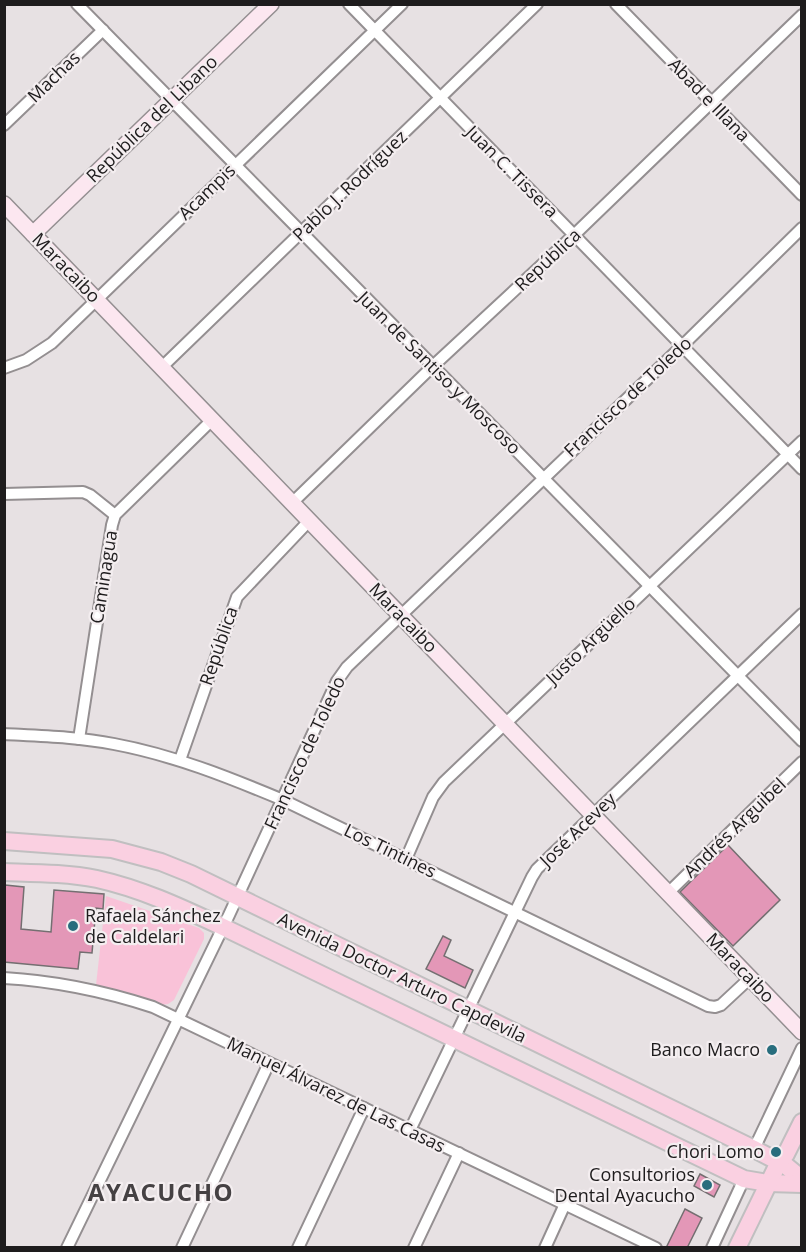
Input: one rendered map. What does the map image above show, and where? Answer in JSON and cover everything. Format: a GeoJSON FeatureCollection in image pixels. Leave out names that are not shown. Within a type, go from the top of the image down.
{"type":"FeatureCollection","features":[{"type":"Feature","properties":{"kind":"main road","name":"República del Libano"},"geometry":{"type":"LineString","coordinates":[[33,234],[271,4]]}},
{"type":"Feature","properties":{"kind":"main road","name":"Maracaibo"},"geometry":{"type":"LineString","coordinates":[[4,204],[801,1032]]}},
{"type":"Feature","properties":{"kind":"main road","name":"Avenida Doctor Arturo Capdevila"},"geometry":{"type":"LineString","coordinates":[[4,841],[93,846],[133,854],[191,874],[468,1011],[754,1149],[783,1160],[801,1179]]}},
{"type":"Feature","properties":{"kind":"main road","name":"Avenida Doctor Arturo Capdevila"},"geometry":{"type":"LineString","coordinates":[[4,872],[65,875],[148,893],[744,1179],[801,1184]]}},
{"type":"Feature","properties":{"kind":"main road"},"geometry":{"type":"LineString","coordinates":[[737,1248],[801,1122]]}},
{"type":"Feature","properties":{"kind":"main road"},"geometry":{"type":"LineString","coordinates":[[746,1248],[772,1183]]}},
{"type":"Feature","properties":{"kind":"street","name":"Juan de Santiso y Moscoso"},"geometry":{"type":"LineString","coordinates":[[77,4],[801,741]]}},
{"type":"Feature","properties":{"kind":"street","name":"Juan C. Tissera"},"geometry":{"type":"LineString","coordinates":[[348,4],[801,469]]}},
{"type":"Feature","properties":{"kind":"street","name":"Acampis"},"geometry":{"type":"LineString","coordinates":[[4,368],[26,360],[52,343],[402,4]]}},
{"type":"Feature","properties":{"kind":"street","name":"Pablo J. Rodríguez"},"geometry":{"type":"LineString","coordinates":[[162,367],[537,4]]}},
{"type":"Feature","properties":{"kind":"street","name":"Abad e Illana"},"geometry":{"type":"LineString","coordinates":[[616,4],[801,195]]}},
{"type":"Feature","properties":{"kind":"street","name":"República"},"geometry":{"type":"LineString","coordinates":[[292,503],[801,15]]}},
{"type":"Feature","properties":{"kind":"street","name":"Machas"},"geometry":{"type":"LineString","coordinates":[[4,125],[103,30]]}},
{"type":"Feature","properties":{"kind":"street","name":"Francisco de Toledo"},"geometry":{"type":"LineString","coordinates":[[67,1248],[223,927],[337,681],[346,667],[801,228]]}},
{"type":"Feature","properties":{"kind":"street","name":"Caminagua"},"geometry":{"type":"LineString","coordinates":[[79,739],[115,515],[212,420]]}},
{"type":"Feature","properties":{"kind":"street","name":"Justo Argüello"},"geometry":{"type":"LineString","coordinates":[[406,859],[437,790],[801,441]]}},
{"type":"Feature","properties":{"kind":"street"},"geometry":{"type":"LineString","coordinates":[[4,494],[83,492],[115,515]]}},
{"type":"Feature","properties":{"kind":"street","name":"República"},"geometry":{"type":"LineString","coordinates":[[180,760],[237,597],[309,521]]}},
{"type":"Feature","properties":{"kind":"street","name":"José Acevey"},"geometry":{"type":"LineString","coordinates":[[410,1130],[537,869],[801,614]]}},
{"type":"Feature","properties":{"kind":"street","name":"Los Tintines"},"geometry":{"type":"LineString","coordinates":[[4,734],[79,739],[114,744],[180,760],[234,779],[283,800],[515,911],[708,1006],[721,1005],[750,978]]}},
{"type":"Feature","properties":{"kind":"street","name":"Andrés Arguibel"},"geometry":{"type":"LineString","coordinates":[[668,893],[801,762]]}},
{"type":"Feature","properties":{"kind":"street","name":"Manuel Álvarez de Las Casas"},"geometry":{"type":"LineString","coordinates":[[4,978],[47,981],[92,989],[153,1007],[656,1248]]}},
{"type":"Feature","properties":{"kind":"street"},"geometry":{"type":"LineString","coordinates":[[754,1149],[801,1048]]}},
{"type":"Feature","properties":{"kind":"street"},"geometry":{"type":"LineString","coordinates":[[182,1248],[269,1063]]}},
{"type":"Feature","properties":{"kind":"street"},"geometry":{"type":"LineString","coordinates":[[298,1248],[364,1108]]}},
{"type":"Feature","properties":{"kind":"street"},"geometry":{"type":"LineString","coordinates":[[414,1248],[459,1153]]}},
{"type":"Feature","properties":{"kind":"street"},"geometry":{"type":"LineString","coordinates":[[712,1248],[744,1179]]}},
{"type":"Feature","properties":{"kind":"street"},"geometry":{"type":"LineString","coordinates":[[545,1248],[565,1204]]}},
{"type":"Feature","properties":{"kind":"shaded area"},"geometry":{"type":"Polygon","coordinates":[[[106,896],[199,928],[204,933],[204,939],[174,1000],[168,1004],[161,1005],[96,985],[106,896]]]}},
{"type":"Feature","properties":{"kind":"building"},"geometry":{"type":"Polygon","coordinates":[[[728,845],[780,900],[733,946],[680,892],[728,845]]]}},
{"type":"Feature","properties":{"kind":"building","name":"Rafaela Sánchez de Caldelari"},"geometry":{"type":"Polygon","coordinates":[[[5,885],[24,887],[21,929],[51,932],[54,890],[104,894],[103,909],[96,908],[92,953],[80,952],[78,969],[4,962],[5,885]]]}},
{"type":"Feature","properties":{"kind":"building"},"geometry":{"type":"Polygon","coordinates":[[[443,936],[451,940],[444,956],[473,970],[465,988],[426,969],[443,936]]]}},
{"type":"Feature","properties":{"kind":"building","name":"Consultorios Dental Ayacucho"},"geometry":{"type":"Polygon","coordinates":[[[700,1174],[720,1185],[714,1197],[694,1186],[700,1174]]]}},
{"type":"Feature","properties":{"kind":"building"},"geometry":{"type":"Polygon","coordinates":[[[685,1209],[702,1218],[687,1248],[666,1248],[685,1209]]]}},
{"type":"Feature","properties":{"kind":"place","name":"Rafaela Sánchez de Caldelari"},"geometry":{"type":"Point","coordinates":[73,926]}},
{"type":"Feature","properties":{"kind":"place","name":"Banco Macro"},"geometry":{"type":"Point","coordinates":[772,1050]}},
{"type":"Feature","properties":{"kind":"place","name":"Chori Lomo"},"geometry":{"type":"Point","coordinates":[776,1152]}},
{"type":"Feature","properties":{"kind":"place","name":"Consultorios Dental Ayacucho"},"geometry":{"type":"Point","coordinates":[707,1185]}},
{"type":"Feature","properties":{"kind":"district","name":"AYACUCHO"},"geometry":{"type":"Point","coordinates":[161,1193]}}]}
